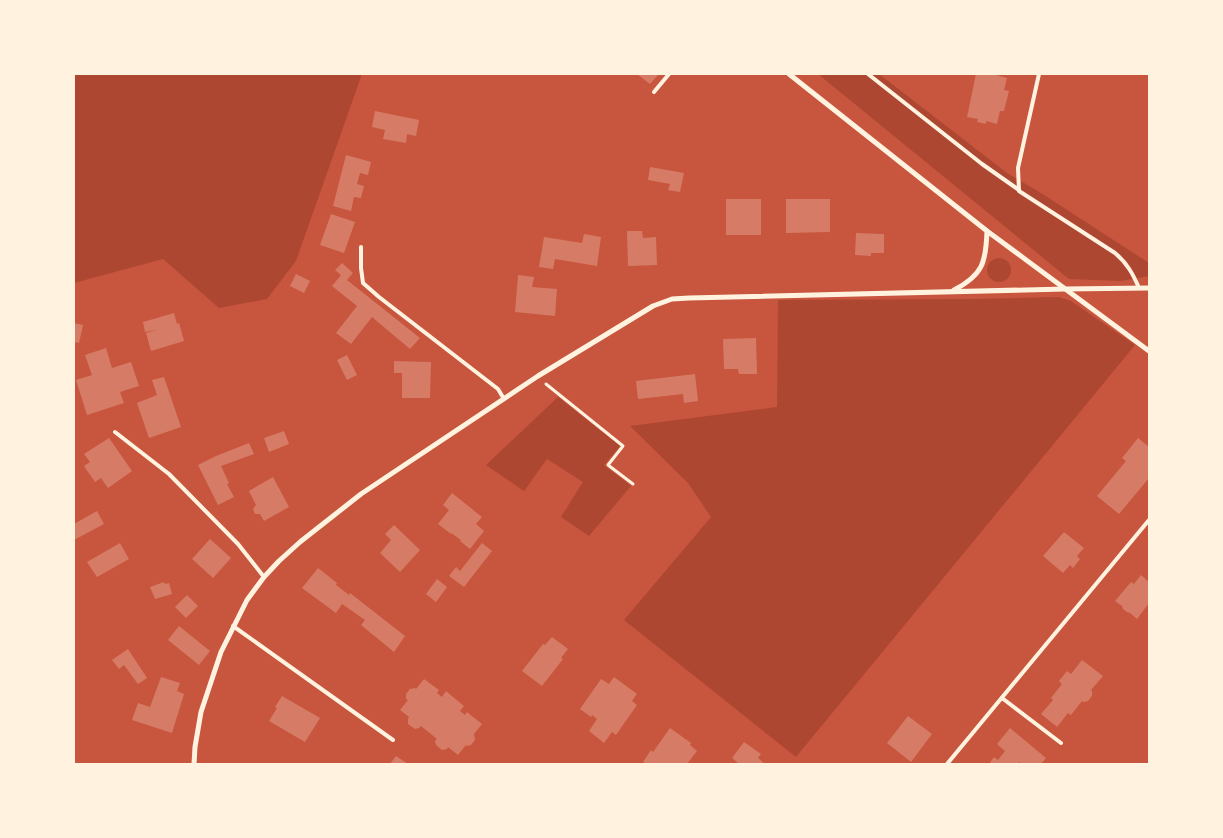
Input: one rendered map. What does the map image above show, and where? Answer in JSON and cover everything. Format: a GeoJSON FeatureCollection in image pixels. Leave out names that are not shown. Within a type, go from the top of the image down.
{"type":"FeatureCollection","features":[{"type":"Feature","properties":{"kind":"street"},"geometry":{"type":"LineString","coordinates":[[789,74],[987,231],[1149,351]]}},
{"type":"Feature","properties":{"kind":"street"},"geometry":{"type":"LineString","coordinates":[[951,291],[972,279],[979,271],[984,257],[987,231]]}},
{"type":"Feature","properties":{"kind":"street"},"geometry":{"type":"LineString","coordinates":[[194,764],[200,712],[221,652],[247,600],[279,561],[361,494],[538,376],[654,306],[672,299],[951,291],[1149,288]]}},
{"type":"Feature","properties":{"kind":"lane"},"geometry":{"type":"LineString","coordinates":[[654,92],[669,74]]}},
{"type":"Feature","properties":{"kind":"lane"},"geometry":{"type":"LineString","coordinates":[[868,74],[1019,191],[1115,253],[1134,274],[1140,288]]}},
{"type":"Feature","properties":{"kind":"lane"},"geometry":{"type":"LineString","coordinates":[[1019,191],[1018,168],[1039,74]]}},
{"type":"Feature","properties":{"kind":"lane"},"geometry":{"type":"LineString","coordinates":[[361,247],[363,283],[498,389],[504,399]]}},
{"type":"Feature","properties":{"kind":"lane"},"geometry":{"type":"LineString","coordinates":[[115,432],[169,474],[238,544],[264,577]]}},
{"type":"Feature","properties":{"kind":"lane"},"geometry":{"type":"LineString","coordinates":[[947,764],[1149,520]]}},
{"type":"Feature","properties":{"kind":"lane"},"geometry":{"type":"LineString","coordinates":[[233,626],[393,740]]}},
{"type":"Feature","properties":{"kind":"lane"},"geometry":{"type":"LineString","coordinates":[[1002,698],[1061,743]]}},
{"type":"Feature","properties":{"kind":"path"},"geometry":{"type":"LineString","coordinates":[[550,387],[623,446],[608,464],[633,484]]}},
{"type":"Feature","properties":{"kind":"shaded area"},"geometry":{"type":"Polygon","coordinates":[[[74,74],[362,74],[296,261],[267,299],[219,308],[163,259],[74,283],[74,74]]]}},
{"type":"Feature","properties":{"kind":"shaded area"},"geometry":{"type":"Polygon","coordinates":[[[818,74],[879,74],[1007,173],[1149,263],[1149,276],[1121,281],[1069,279],[818,74]]]}},
{"type":"Feature","properties":{"kind":"shaded area"},"geometry":{"type":"Polygon","coordinates":[[[999,258],[1004,259],[1010,265],[1010,275],[1004,281],[999,282],[994,281],[988,275],[987,270],[988,265],[994,259],[999,258]]]}},
{"type":"Feature","properties":{"kind":"shaded area"},"geometry":{"type":"Polygon","coordinates":[[[1059,297],[1071,301],[1135,345],[796,757],[624,620],[711,517],[688,483],[630,426],[777,407],[778,300],[1059,297]]]}},
{"type":"Feature","properties":{"kind":"shaded area"},"geometry":{"type":"Polygon","coordinates":[[[558,397],[620,446],[604,465],[631,486],[589,536],[561,517],[583,482],[547,459],[524,491],[486,465],[558,397]]]}},
{"type":"Feature","properties":{"kind":"building"},"geometry":{"type":"Polygon","coordinates":[[[637,74],[659,74],[650,84],[637,74]]]}},
{"type":"Feature","properties":{"kind":"building"},"geometry":{"type":"Polygon","coordinates":[[[976,74],[996,74],[1007,78],[1004,90],[1009,91],[1004,111],[1000,111],[997,124],[986,121],[986,124],[977,122],[978,119],[967,117],[976,74]]]}},
{"type":"Feature","properties":{"kind":"building"},"geometry":{"type":"Polygon","coordinates":[[[375,111],[419,120],[416,136],[407,134],[406,143],[383,139],[385,130],[372,127],[375,111]]]}},
{"type":"Feature","properties":{"kind":"building"},"geometry":{"type":"Polygon","coordinates":[[[346,155],[371,162],[368,175],[360,173],[357,184],[364,186],[361,198],[354,197],[351,211],[333,206],[346,155]]]}},
{"type":"Feature","properties":{"kind":"building"},"geometry":{"type":"Polygon","coordinates":[[[650,167],[684,173],[680,192],[668,190],[670,184],[648,180],[650,167]]]}},
{"type":"Feature","properties":{"kind":"building"},"geometry":{"type":"Polygon","coordinates":[[[726,199],[761,199],[761,235],[726,235],[726,199]]]}},
{"type":"Feature","properties":{"kind":"building"},"geometry":{"type":"Polygon","coordinates":[[[786,199],[830,199],[830,232],[786,233],[786,199]]]}},
{"type":"Feature","properties":{"kind":"building"},"geometry":{"type":"Polygon","coordinates":[[[331,214],[355,222],[344,253],[320,245],[331,214]]]}},
{"type":"Feature","properties":{"kind":"building"},"geometry":{"type":"Polygon","coordinates":[[[627,231],[642,231],[643,238],[656,237],[657,265],[628,266],[627,231]]]}},
{"type":"Feature","properties":{"kind":"building"},"geometry":{"type":"Polygon","coordinates":[[[856,233],[884,234],[884,253],[871,253],[871,256],[855,255],[856,233]]]}},
{"type":"Feature","properties":{"kind":"building"},"geometry":{"type":"Polygon","coordinates":[[[584,234],[601,237],[597,266],[555,259],[553,269],[539,267],[544,237],[582,243],[584,234]]]}},
{"type":"Feature","properties":{"kind":"building"},"geometry":{"type":"Polygon","coordinates":[[[342,263],[353,273],[347,280],[420,338],[410,349],[372,317],[351,344],[336,333],[357,306],[332,286],[341,275],[335,270],[342,263]]]}},
{"type":"Feature","properties":{"kind":"building"},"geometry":{"type":"Polygon","coordinates":[[[296,274],[310,281],[304,293],[290,286],[296,274]]]}},
{"type":"Feature","properties":{"kind":"building"},"geometry":{"type":"Polygon","coordinates":[[[518,275],[534,277],[532,287],[557,289],[555,316],[515,312],[518,275]]]}},
{"type":"Feature","properties":{"kind":"building"},"geometry":{"type":"Polygon","coordinates":[[[174,313],[184,341],[151,351],[146,333],[156,330],[145,332],[143,322],[174,313]]]}},
{"type":"Feature","properties":{"kind":"building"},"geometry":{"type":"Polygon","coordinates":[[[74,323],[83,325],[79,343],[74,342],[74,323]]]}},
{"type":"Feature","properties":{"kind":"building"},"geometry":{"type":"Polygon","coordinates":[[[756,338],[757,374],[739,374],[738,369],[724,369],[723,339],[756,338]]]}},
{"type":"Feature","properties":{"kind":"building"},"geometry":{"type":"Polygon","coordinates":[[[106,348],[112,368],[131,362],[139,386],[120,392],[124,403],[87,415],[76,380],[92,375],[85,355],[106,348]]]}},
{"type":"Feature","properties":{"kind":"building"},"geometry":{"type":"Polygon","coordinates":[[[347,355],[357,375],[347,380],[337,360],[347,355]]]}},
{"type":"Feature","properties":{"kind":"building"},"geometry":{"type":"Polygon","coordinates":[[[394,361],[431,362],[430,398],[402,398],[402,373],[394,373],[394,361]]]}},
{"type":"Feature","properties":{"kind":"building"},"geometry":{"type":"Polygon","coordinates":[[[695,374],[698,401],[684,403],[683,394],[638,399],[636,381],[695,374]]]}},
{"type":"Feature","properties":{"kind":"building"},"geometry":{"type":"Polygon","coordinates":[[[164,377],[181,427],[149,438],[137,403],[157,395],[152,380],[164,377]]]}},
{"type":"Feature","properties":{"kind":"building"},"geometry":{"type":"Polygon","coordinates":[[[284,431],[289,444],[269,452],[264,438],[284,431]]]}},
{"type":"Feature","properties":{"kind":"building"},"geometry":{"type":"Polygon","coordinates":[[[109,438],[132,471],[108,488],[101,478],[95,482],[84,466],[90,462],[84,454],[109,438]]]}},
{"type":"Feature","properties":{"kind":"building"},"geometry":{"type":"Polygon","coordinates":[[[1138,438],[1149,447],[1149,478],[1119,514],[1097,496],[1126,461],[1122,458],[1138,438]]]}},
{"type":"Feature","properties":{"kind":"building"},"geometry":{"type":"Polygon","coordinates":[[[249,443],[254,454],[221,466],[234,497],[218,505],[198,465],[249,443]]]}},
{"type":"Feature","properties":{"kind":"building"},"geometry":{"type":"Polygon","coordinates":[[[273,477],[289,507],[264,521],[260,514],[255,514],[253,509],[256,505],[249,491],[273,477]]]}},
{"type":"Feature","properties":{"kind":"building"},"geometry":{"type":"Polygon","coordinates":[[[452,493],[482,517],[476,524],[484,531],[470,549],[461,540],[438,524],[449,510],[443,505],[452,493]]]}},
{"type":"Feature","properties":{"kind":"building"},"geometry":{"type":"Polygon","coordinates":[[[97,511],[104,524],[74,540],[74,524],[97,511]]]}},
{"type":"Feature","properties":{"kind":"building"},"geometry":{"type":"Polygon","coordinates":[[[394,525],[420,550],[400,572],[380,553],[391,540],[385,534],[394,525]]]}},
{"type":"Feature","properties":{"kind":"building"},"geometry":{"type":"Polygon","coordinates":[[[1064,532],[1084,548],[1077,556],[1080,559],[1073,568],[1070,565],[1063,573],[1043,556],[1064,532]]]}},
{"type":"Feature","properties":{"kind":"building"},"geometry":{"type":"Polygon","coordinates":[[[210,539],[231,558],[213,578],[192,559],[210,539]]]}},
{"type":"Feature","properties":{"kind":"building"},"geometry":{"type":"Polygon","coordinates":[[[120,543],[129,559],[97,577],[87,562],[120,543]]]}},
{"type":"Feature","properties":{"kind":"building"},"geometry":{"type":"Polygon","coordinates":[[[482,543],[492,551],[464,587],[449,576],[456,567],[460,571],[482,543]]]}},
{"type":"Feature","properties":{"kind":"building"},"geometry":{"type":"Polygon","coordinates":[[[318,568],[337,583],[336,585],[349,595],[350,593],[405,636],[394,652],[361,625],[365,620],[342,604],[336,613],[302,588],[318,568]]]}},
{"type":"Feature","properties":{"kind":"building"},"geometry":{"type":"Polygon","coordinates":[[[1141,575],[1149,582],[1149,603],[1137,619],[1115,601],[1131,582],[1134,584],[1141,575]]]}},
{"type":"Feature","properties":{"kind":"building"},"geometry":{"type":"Polygon","coordinates":[[[437,579],[447,587],[436,602],[426,594],[437,579]]]}},
{"type":"Feature","properties":{"kind":"building"},"geometry":{"type":"Polygon","coordinates":[[[164,582],[165,584],[169,583],[172,594],[155,599],[150,587],[164,582]]]}},
{"type":"Feature","properties":{"kind":"building"},"geometry":{"type":"Polygon","coordinates":[[[187,595],[198,606],[186,618],[175,607],[187,595]]]}},
{"type":"Feature","properties":{"kind":"building"},"geometry":{"type":"Polygon","coordinates":[[[179,626],[210,651],[199,665],[168,640],[179,626]]]}},
{"type":"Feature","properties":{"kind":"building"},"geometry":{"type":"Polygon","coordinates":[[[552,637],[568,649],[561,658],[563,659],[542,686],[522,671],[543,644],[545,645],[552,637]]]}},
{"type":"Feature","properties":{"kind":"building"},"geometry":{"type":"Polygon","coordinates":[[[128,649],[147,678],[138,684],[124,665],[119,669],[112,660],[128,649]]]}},
{"type":"Feature","properties":{"kind":"building"},"geometry":{"type":"Polygon","coordinates":[[[1082,660],[1103,676],[1091,690],[1092,696],[1088,701],[1082,701],[1071,715],[1068,713],[1057,727],[1041,714],[1053,700],[1051,698],[1062,684],[1059,681],[1067,671],[1071,674],[1082,660]]]}},
{"type":"Feature","properties":{"kind":"building"},"geometry":{"type":"Polygon","coordinates":[[[161,677],[180,683],[177,691],[184,694],[172,733],[132,720],[138,703],[150,707],[161,677]]]}},
{"type":"Feature","properties":{"kind":"building"},"geometry":{"type":"Polygon","coordinates":[[[614,677],[637,694],[632,701],[637,705],[616,735],[612,732],[604,743],[589,731],[597,719],[580,709],[601,679],[609,684],[614,677]]]}},
{"type":"Feature","properties":{"kind":"building"},"geometry":{"type":"Polygon","coordinates":[[[424,679],[439,690],[437,693],[442,697],[446,691],[464,706],[460,711],[465,715],[467,712],[482,724],[474,734],[475,740],[471,745],[466,745],[458,755],[448,747],[442,750],[436,745],[435,741],[437,739],[421,726],[415,729],[408,724],[409,717],[400,710],[408,700],[406,699],[406,694],[410,689],[416,689],[424,679]]]}},
{"type":"Feature","properties":{"kind":"building"},"geometry":{"type":"Polygon","coordinates":[[[282,696],[320,718],[305,742],[269,721],[282,696]]]}},
{"type":"Feature","properties":{"kind":"building"},"geometry":{"type":"Polygon","coordinates":[[[908,716],[932,734],[911,762],[887,743],[908,716]]]}},
{"type":"Feature","properties":{"kind":"building"},"geometry":{"type":"Polygon","coordinates":[[[670,728],[691,743],[690,745],[697,751],[687,764],[646,764],[643,762],[651,750],[653,752],[670,728]]]}},
{"type":"Feature","properties":{"kind":"building"},"geometry":{"type":"Polygon","coordinates":[[[1010,728],[1046,758],[1041,764],[1021,764],[1019,762],[1017,764],[989,764],[994,757],[998,760],[1005,751],[997,744],[1010,728]]]}},
{"type":"Feature","properties":{"kind":"building"},"geometry":{"type":"Polygon","coordinates":[[[744,742],[761,754],[758,758],[765,764],[737,764],[732,758],[744,742]]]}},
{"type":"Feature","properties":{"kind":"building"},"geometry":{"type":"Polygon","coordinates":[[[396,756],[408,764],[390,764],[396,756]]]}}]}
